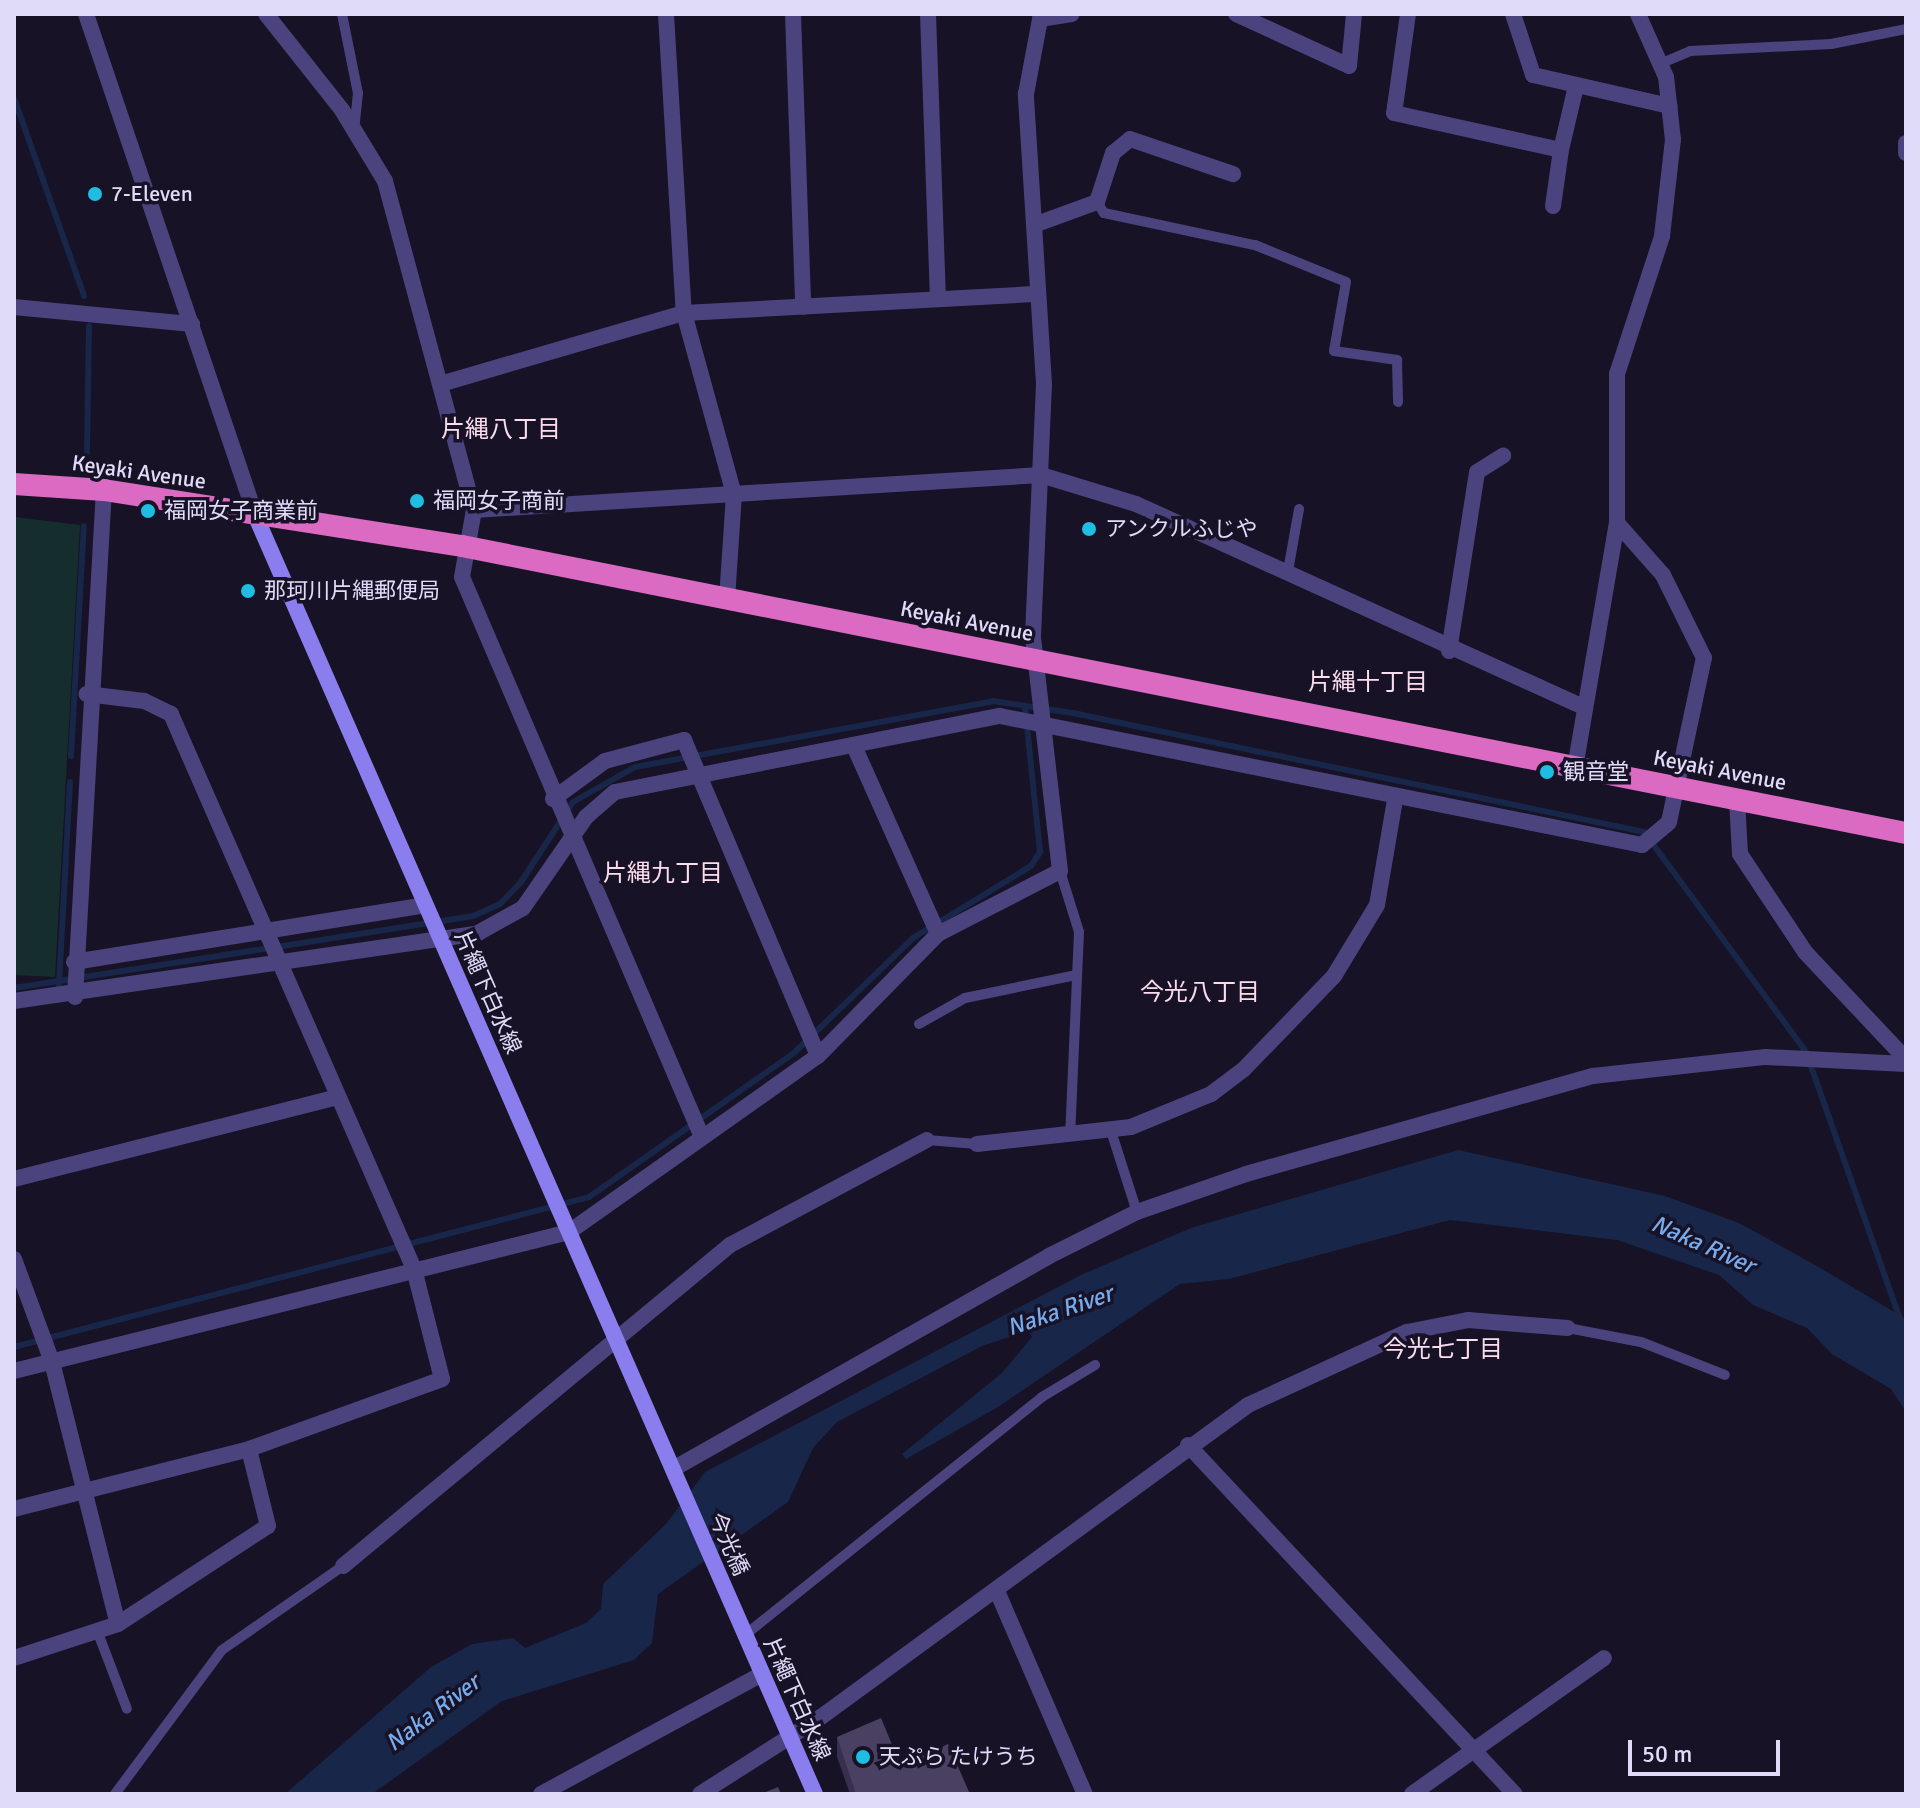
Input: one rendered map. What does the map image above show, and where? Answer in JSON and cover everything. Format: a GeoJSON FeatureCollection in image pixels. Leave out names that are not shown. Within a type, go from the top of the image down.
{"type":"FeatureCollection","features":[{"type":"Feature","properties":{"kind":"highway","name":"Keyaki Avenue"},"geometry":{"type":"LineString","coordinates":[[14,484],[104,490],[256,517],[462,546],[1906,833]]}},
{"type":"Feature","properties":{"kind":"main road","name":"片繩下白水線"},"geometry":{"type":"LineString","coordinates":[[256,517],[676,1476]]}},
{"type":"Feature","properties":{"kind":"main road","name":"今光橋"},"geometry":{"type":"LineString","coordinates":[[676,1476],[742,1628]]}},
{"type":"Feature","properties":{"kind":"main road","name":"片繩下白水線"},"geometry":{"type":"LineString","coordinates":[[742,1628],[815,1794]]}},
{"type":"Feature","properties":{"kind":"street"},"geometry":{"type":"LineString","coordinates":[[86,14],[256,517]]}},
{"type":"Feature","properties":{"kind":"street"},"geometry":{"type":"LineString","coordinates":[[266,14],[354,129],[393,202],[444,383],[474,510],[462,546],[462,577],[553,799],[575,832],[701,1135]]}},
{"type":"Feature","properties":{"kind":"street"},"geometry":{"type":"LineString","coordinates":[[666,14],[684,313],[734,494],[735,557],[727,600]]}},
{"type":"Feature","properties":{"kind":"street"},"geometry":{"type":"LineString","coordinates":[[793,14],[803,307]]}},
{"type":"Feature","properties":{"kind":"street"},"geometry":{"type":"LineString","coordinates":[[928,14],[938,299]]}},
{"type":"Feature","properties":{"kind":"street"},"geometry":{"type":"LineString","coordinates":[[14,1371],[569,1232],[701,1135],[818,1056],[938,934],[1060,871],[1035,662],[1041,475],[1037,294],[1026,94],[1041,17],[1072,14]]}},
{"type":"Feature","properties":{"kind":"street"},"geometry":{"type":"LineString","coordinates":[[1236,14],[1349,66],[1354,14]]}},
{"type":"Feature","properties":{"kind":"street"},"geometry":{"type":"LineString","coordinates":[[1408,14],[1394,113],[1561,150]]}},
{"type":"Feature","properties":{"kind":"street"},"geometry":{"type":"LineString","coordinates":[[1513,14],[1533,75],[1670,106]]}},
{"type":"Feature","properties":{"kind":"street"},"geometry":{"type":"LineString","coordinates":[[1575,768],[1582,706],[1617,523],[1617,374],[1662,236],[1670,106],[1662,63],[1638,14]]}},
{"type":"Feature","properties":{"kind":"street"},"geometry":{"type":"LineString","coordinates":[[1553,206],[1561,150],[1576,86]]}},
{"type":"Feature","properties":{"kind":"street"},"geometry":{"type":"LineString","coordinates":[[1034,225],[1097,202],[1113,153],[1130,139],[1233,174]]}},
{"type":"Feature","properties":{"kind":"street"},"geometry":{"type":"LineString","coordinates":[[1906,143],[1906,153]]}},
{"type":"Feature","properties":{"kind":"street"},"geometry":{"type":"LineString","coordinates":[[444,383],[684,313],[1037,294]]}},
{"type":"Feature","properties":{"kind":"street"},"geometry":{"type":"LineString","coordinates":[[14,307],[192,324]]}},
{"type":"Feature","properties":{"kind":"street"},"geometry":{"type":"LineString","coordinates":[[1449,651],[1477,472],[1503,456]]}},
{"type":"Feature","properties":{"kind":"street"},"geometry":{"type":"LineString","coordinates":[[474,510],[1041,475],[1136,504],[1288,571],[1449,651],[1582,706]]}},
{"type":"Feature","properties":{"kind":"street"},"geometry":{"type":"LineString","coordinates":[[75,997],[86,694],[104,490]]}},
{"type":"Feature","properties":{"kind":"street"},"geometry":{"type":"LineString","coordinates":[[14,1001],[75,997],[278,961],[443,941],[491,928],[523,908],[575,832],[615,792],[695,773],[854,746],[1000,716],[1395,800],[1642,845],[1669,822],[1680,789],[1705,672],[1701,643],[1663,575],[1617,523]]}},
{"type":"Feature","properties":{"kind":"street"},"geometry":{"type":"LineString","coordinates":[[14,1509],[249,1449],[437,1384],[442,1373],[414,1269],[278,961],[270,928],[171,714],[154,703],[86,694]]}},
{"type":"Feature","properties":{"kind":"street"},"geometry":{"type":"LineString","coordinates":[[553,799],[605,761],[662,742],[684,740],[695,773],[818,1056]]}},
{"type":"Feature","properties":{"kind":"street"},"geometry":{"type":"LineString","coordinates":[[854,746],[938,934]]}},
{"type":"Feature","properties":{"kind":"street"},"geometry":{"type":"LineString","coordinates":[[977,1144],[1111,1131],[1211,1094],[1303,1013],[1377,905],[1395,800]]}},
{"type":"Feature","properties":{"kind":"street"},"geometry":{"type":"LineString","coordinates":[[1737,800],[1740,854],[1805,952],[1906,1061]]}},
{"type":"Feature","properties":{"kind":"street"},"geometry":{"type":"LineString","coordinates":[[74,962],[424,905]]}},
{"type":"Feature","properties":{"kind":"street"},"geometry":{"type":"LineString","coordinates":[[676,1476],[922,1324],[1137,1212],[1345,1143],[1580,1080],[1766,1057],[1906,1061]]}},
{"type":"Feature","properties":{"kind":"street"},"geometry":{"type":"LineString","coordinates":[[14,1179],[338,1097]]}},
{"type":"Feature","properties":{"kind":"street"},"geometry":{"type":"LineString","coordinates":[[343,1566],[615,1335],[730,1245],[927,1140]]}},
{"type":"Feature","properties":{"kind":"street"},"geometry":{"type":"LineString","coordinates":[[14,1259],[52,1362],[118,1624]]}},
{"type":"Feature","properties":{"kind":"street"},"geometry":{"type":"LineString","coordinates":[[700,1794],[997,1591],[1188,1445],[1248,1405],[1407,1332],[1468,1320],[1568,1328]]}},
{"type":"Feature","properties":{"kind":"street"},"geometry":{"type":"LineString","coordinates":[[1188,1445],[1515,1794]]}},
{"type":"Feature","properties":{"kind":"street"},"geometry":{"type":"LineString","coordinates":[[14,1658],[118,1624],[268,1526],[249,1449]]}},
{"type":"Feature","properties":{"kind":"street"},"geometry":{"type":"LineString","coordinates":[[997,1591],[1085,1794]]}},
{"type":"Feature","properties":{"kind":"street"},"geometry":{"type":"LineString","coordinates":[[1412,1794],[1604,1658]]}},
{"type":"Feature","properties":{"kind":"street"},"geometry":{"type":"LineString","coordinates":[[541,1794],[762,1674]]}},
{"type":"Feature","properties":{"kind":"lane"},"geometry":{"type":"LineString","coordinates":[[342,14],[358,93],[354,129]]}},
{"type":"Feature","properties":{"kind":"lane"},"geometry":{"type":"LineString","coordinates":[[1662,63],[1690,51],[1831,44],[1906,29]]}},
{"type":"Feature","properties":{"kind":"lane"},"geometry":{"type":"LineString","coordinates":[[1097,202],[1104,213],[1255,245],[1346,282],[1334,351],[1397,360],[1398,402]]}},
{"type":"Feature","properties":{"kind":"lane"},"geometry":{"type":"LineString","coordinates":[[1288,571],[1299,509]]}},
{"type":"Feature","properties":{"kind":"lane"},"geometry":{"type":"LineString","coordinates":[[1060,871],[1079,932],[1070,1135]]}},
{"type":"Feature","properties":{"kind":"lane"},"geometry":{"type":"LineString","coordinates":[[919,1024],[965,998],[1076,975]]}},
{"type":"Feature","properties":{"kind":"lane"},"geometry":{"type":"LineString","coordinates":[[1111,1131],[1137,1212]]}},
{"type":"Feature","properties":{"kind":"lane"},"geometry":{"type":"LineString","coordinates":[[927,1140],[977,1144]]}},
{"type":"Feature","properties":{"kind":"lane"},"geometry":{"type":"LineString","coordinates":[[1568,1328],[1641,1342],[1725,1375]]}},
{"type":"Feature","properties":{"kind":"lane"},"geometry":{"type":"LineString","coordinates":[[742,1628],[1042,1397],[1095,1365]]}},
{"type":"Feature","properties":{"kind":"lane"},"geometry":{"type":"LineString","coordinates":[[115,1794],[222,1650],[343,1566]]}},
{"type":"Feature","properties":{"kind":"lane"},"geometry":{"type":"LineString","coordinates":[[98,1633],[127,1709]]}},
{"type":"Feature","properties":{"kind":"green space"},"geometry":{"type":"Polygon","coordinates":[[[14,517],[80,525],[55,977],[14,975],[14,517]]]}},
{"type":"Feature","properties":{"kind":"water","name":"Naka River"},"geometry":{"type":"Polygon","coordinates":[[[1458,1150],[1665,1196],[1739,1223],[1817,1266],[1906,1319],[1906,1412],[1891,1389],[1832,1354],[1807,1328],[1753,1305],[1719,1275],[1617,1240],[1450,1220],[1229,1279],[1180,1284],[998,1407],[906,1459],[902,1454],[1002,1373],[1032,1337],[1028,1331],[982,1346],[837,1422],[813,1448],[788,1502],[658,1594],[652,1643],[634,1660],[502,1701],[372,1794],[285,1794],[431,1667],[472,1644],[513,1638],[525,1648],[586,1623],[601,1609],[603,1584],[666,1524],[705,1472],[1083,1274],[1191,1228],[1458,1150]]]}},
{"type":"Feature","properties":{"kind":"building"},"geometry":{"type":"Polygon","coordinates":[[[881,1718],[901,1766],[948,1744],[970,1794],[856,1794],[837,1737],[881,1718]]]}},
{"type":"Feature","properties":{"kind":"building"},"geometry":{"type":"Polygon","coordinates":[[[778,1787],[781,1794],[761,1794],[778,1787]]]}},
{"type":"Feature","properties":{"kind":"waterway"},"geometry":{"type":"LineString","coordinates":[[14,98],[84,296]]}},
{"type":"Feature","properties":{"kind":"waterway"},"geometry":{"type":"LineString","coordinates":[[87,452],[89,326]]}},
{"type":"Feature","properties":{"kind":"waterway"},"geometry":{"type":"LineString","coordinates":[[71,756],[84,526]]}},
{"type":"Feature","properties":{"kind":"waterway"},"geometry":{"type":"LineString","coordinates":[[14,988],[473,916],[500,904],[521,882],[573,802],[635,767],[993,701],[1073,713],[1644,832],[1806,1052],[1906,1336]]}},
{"type":"Feature","properties":{"kind":"waterway"},"geometry":{"type":"LineString","coordinates":[[14,1347],[589,1197],[795,1052],[913,938],[1031,866],[1040,852],[1025,706]]}},
{"type":"Feature","properties":{"kind":"waterway"},"geometry":{"type":"LineString","coordinates":[[59,985],[70,782]]}},
{"type":"Feature","properties":{"kind":"place","name":"7-Eleven"},"geometry":{"type":"Point","coordinates":[95,194]}},
{"type":"Feature","properties":{"kind":"place","name":"福岡女子商前"},"geometry":{"type":"Point","coordinates":[417,501]}},
{"type":"Feature","properties":{"kind":"place","name":"福岡女子商業前"},"geometry":{"type":"Point","coordinates":[148,511]}},
{"type":"Feature","properties":{"kind":"place","name":"アンクルふじや"},"geometry":{"type":"Point","coordinates":[1089,529]}},
{"type":"Feature","properties":{"kind":"place","name":"那珂川片縄郵便局"},"geometry":{"type":"Point","coordinates":[248,591]}},
{"type":"Feature","properties":{"kind":"place","name":"観音堂"},"geometry":{"type":"Point","coordinates":[1547,772]}},
{"type":"Feature","properties":{"kind":"place","name":"天ぷら たけうち"},"geometry":{"type":"Point","coordinates":[863,1757]}},
{"type":"Feature","properties":{"kind":"district","name":"片縄八丁目"},"geometry":{"type":"Point","coordinates":[501,430]}},
{"type":"Feature","properties":{"kind":"district","name":"片縄十丁目"},"geometry":{"type":"Point","coordinates":[1368,683]}},
{"type":"Feature","properties":{"kind":"district","name":"片縄九丁目"},"geometry":{"type":"Point","coordinates":[663,874]}},
{"type":"Feature","properties":{"kind":"district","name":"今光八丁目"},"geometry":{"type":"Point","coordinates":[1200,993]}},
{"type":"Feature","properties":{"kind":"district","name":"今光七丁目"},"geometry":{"type":"Point","coordinates":[1443,1350]}}]}
